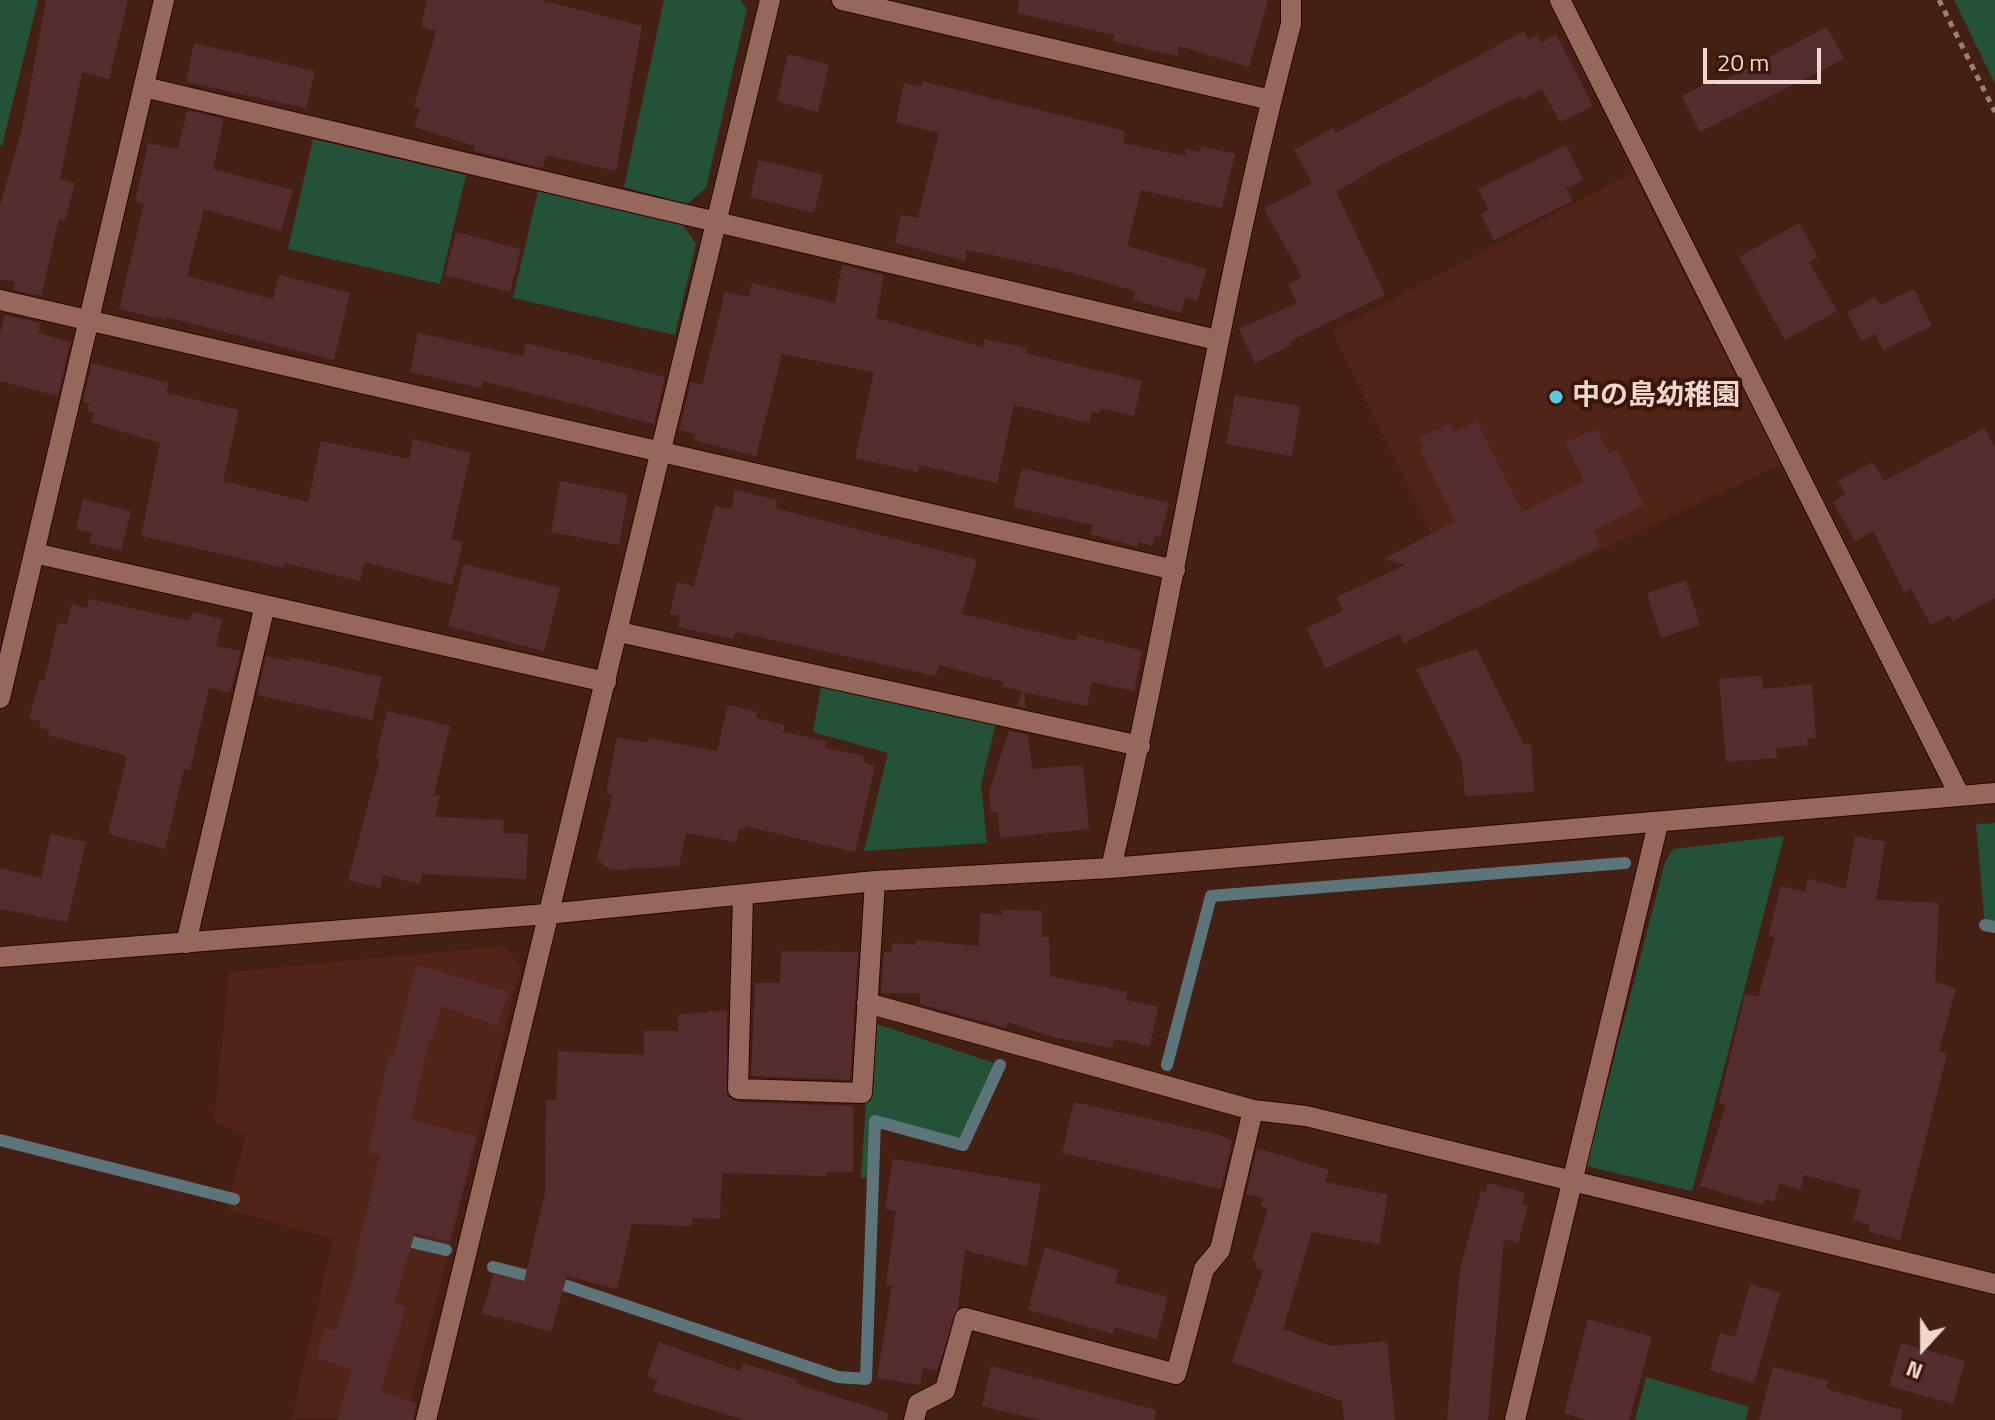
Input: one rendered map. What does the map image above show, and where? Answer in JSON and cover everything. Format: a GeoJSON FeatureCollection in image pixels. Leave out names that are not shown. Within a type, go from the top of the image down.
{"type":"FeatureCollection","features":[{"type":"Feature","properties":{"kind":"street"},"geometry":{"type":"LineString","coordinates":[[0,698],[164,0]]}},
{"type":"Feature","properties":{"kind":"street"},"geometry":{"type":"LineString","coordinates":[[426,1420],[770,0]]}},
{"type":"Feature","properties":{"kind":"street"},"geometry":{"type":"LineString","coordinates":[[842,0],[1271,100]]}},
{"type":"Feature","properties":{"kind":"street"},"geometry":{"type":"LineString","coordinates":[[1111,868],[1140,746],[1217,340],[1291,24],[1291,0]]}},
{"type":"Feature","properties":{"kind":"street"},"geometry":{"type":"LineString","coordinates":[[1560,0],[1960,796]]}},
{"type":"Feature","properties":{"kind":"street"},"geometry":{"type":"LineString","coordinates":[[144,87],[1217,340]]}},
{"type":"Feature","properties":{"kind":"street"},"geometry":{"type":"LineString","coordinates":[[0,300],[1175,570]]}},
{"type":"Feature","properties":{"kind":"street"},"geometry":{"type":"LineString","coordinates":[[34,553],[606,682]]}},
{"type":"Feature","properties":{"kind":"street"},"geometry":{"type":"LineString","coordinates":[[186,943],[265,605]]}},
{"type":"Feature","properties":{"kind":"street"},"geometry":{"type":"LineString","coordinates":[[619,632],[1140,746]]}},
{"type":"Feature","properties":{"kind":"street"},"geometry":{"type":"LineString","coordinates":[[0,957],[547,914],[875,881],[1111,868],[1995,793]]}},
{"type":"Feature","properties":{"kind":"street"},"geometry":{"type":"LineString","coordinates":[[1515,1420],[1658,824]]}},
{"type":"Feature","properties":{"kind":"street"},"geometry":{"type":"LineString","coordinates":[[743,894],[738,1089],[862,1093],[875,881]]}},
{"type":"Feature","properties":{"kind":"street"},"geometry":{"type":"LineString","coordinates":[[867,1003],[1253,1110],[1306,1116],[1995,1284]]}},
{"type":"Feature","properties":{"kind":"street"},"geometry":{"type":"LineString","coordinates":[[914,1420],[918,1404],[945,1390],[965,1318],[1176,1374],[1204,1269],[1220,1250],[1253,1110]]}},
{"type":"Feature","properties":{"kind":"path"},"geometry":{"type":"LineString","coordinates":[[1939,0],[1995,112]]}},
{"type":"Feature","properties":{"kind":"shaded area","name":"中の島幼稚園"},"geometry":{"type":"Polygon","coordinates":[[[1632,173],[1781,464],[1470,612],[1332,331],[1632,173]]]}},
{"type":"Feature","properties":{"kind":"shaded area"},"geometry":{"type":"Polygon","coordinates":[[[504,946],[521,966],[406,1420],[292,1418],[333,1239],[227,1209],[246,1136],[214,1121],[229,972],[504,946]]]}},
{"type":"Feature","properties":{"kind":"green space"},"geometry":{"type":"Polygon","coordinates":[[[0,0],[38,0],[2,146],[0,145],[0,0]]]}},
{"type":"Feature","properties":{"kind":"green space"},"geometry":{"type":"Polygon","coordinates":[[[664,0],[740,0],[747,9],[706,188],[687,204],[624,187],[664,0]]]}},
{"type":"Feature","properties":{"kind":"green space"},"geometry":{"type":"Polygon","coordinates":[[[1954,0],[1995,0],[1995,84],[1954,0]]]}},
{"type":"Feature","properties":{"kind":"green space"},"geometry":{"type":"Polygon","coordinates":[[[313,139],[466,175],[440,284],[288,249],[313,139]]]}},
{"type":"Feature","properties":{"kind":"green space"},"geometry":{"type":"Polygon","coordinates":[[[538,191],[683,225],[696,244],[675,335],[513,298],[538,191]]]}},
{"type":"Feature","properties":{"kind":"green space"},"geometry":{"type":"Polygon","coordinates":[[[821,686],[996,723],[981,784],[987,843],[864,851],[888,753],[813,732],[821,686]]]}},
{"type":"Feature","properties":{"kind":"green space"},"geometry":{"type":"Polygon","coordinates":[[[1995,823],[1995,927],[1985,925],[1976,824],[1995,823]]]}},
{"type":"Feature","properties":{"kind":"green space"},"geometry":{"type":"Polygon","coordinates":[[[1784,836],[1692,1191],[1586,1166],[1665,862],[1673,849],[1784,836]]]}},
{"type":"Feature","properties":{"kind":"green space"},"geometry":{"type":"Polygon","coordinates":[[[871,1022],[1000,1065],[963,1145],[875,1121],[875,1178],[861,1178],[871,1022]]]}},
{"type":"Feature","properties":{"kind":"green space"},"geometry":{"type":"Polygon","coordinates":[[[1646,1377],[1749,1407],[1745,1420],[1635,1420],[1646,1377]]]}},
{"type":"Feature","properties":{"kind":"building"},"geometry":{"type":"Polygon","coordinates":[[[46,0],[128,0],[109,79],[82,72],[60,179],[75,183],[65,220],[59,219],[41,296],[13,290],[15,282],[0,279],[0,206],[22,129],[46,0]]]}},
{"type":"Feature","properties":{"kind":"building"},"geometry":{"type":"Polygon","coordinates":[[[427,0],[540,0],[642,26],[616,171],[546,155],[543,168],[474,151],[475,146],[414,127],[420,108],[414,107],[436,31],[421,27],[427,0]]]}},
{"type":"Feature","properties":{"kind":"building"},"geometry":{"type":"Polygon","coordinates":[[[1019,0],[1268,0],[1249,67],[1179,46],[1177,56],[1113,41],[1114,35],[1018,13],[1019,0]]]}},
{"type":"Feature","properties":{"kind":"building"},"geometry":{"type":"Polygon","coordinates":[[[1827,27],[1844,59],[1700,132],[1682,96],[1710,81],[1713,86],[1827,27]]]}},
{"type":"Feature","properties":{"kind":"building"},"geometry":{"type":"Polygon","coordinates":[[[1524,31],[1529,40],[1537,35],[1541,43],[1556,34],[1593,106],[1560,122],[1542,89],[1522,100],[1520,96],[1390,160],[1336,192],[1385,295],[1290,341],[1292,345],[1255,363],[1239,329],[1297,303],[1288,284],[1302,277],[1264,209],[1312,183],[1294,150],[1333,127],[1336,133],[1524,31]]]}},
{"type":"Feature","properties":{"kind":"building"},"geometry":{"type":"Polygon","coordinates":[[[194,43],[315,71],[306,108],[186,82],[194,43]]]}},
{"type":"Feature","properties":{"kind":"building"},"geometry":{"type":"Polygon","coordinates":[[[788,54],[829,65],[818,112],[777,101],[788,54]]]}},
{"type":"Feature","properties":{"kind":"building"},"geometry":{"type":"Polygon","coordinates":[[[922,81],[1125,131],[1123,143],[1185,156],[1186,149],[1200,152],[1201,146],[1235,154],[1222,208],[1141,190],[1127,246],[1207,269],[1197,301],[1186,297],[1181,313],[1133,300],[1135,291],[1058,269],[967,250],[965,261],[895,243],[901,215],[918,218],[939,133],[896,122],[904,83],[921,87],[922,81]]]}},
{"type":"Feature","properties":{"kind":"building"},"geometry":{"type":"Polygon","coordinates":[[[187,110],[224,119],[213,169],[293,190],[281,231],[204,209],[187,276],[273,299],[279,275],[350,293],[334,360],[166,317],[166,320],[119,309],[144,204],[135,202],[148,143],[178,149],[187,110]]]}},
{"type":"Feature","properties":{"kind":"building"},"geometry":{"type":"Polygon","coordinates":[[[1566,145],[1583,180],[1566,188],[1573,201],[1494,240],[1481,214],[1489,210],[1478,189],[1566,145]]]}},
{"type":"Feature","properties":{"kind":"building"},"geometry":{"type":"Polygon","coordinates":[[[759,160],[823,175],[814,213],[750,197],[759,160]]]}},
{"type":"Feature","properties":{"kind":"building"},"geometry":{"type":"Polygon","coordinates":[[[1799,223],[1818,257],[1809,262],[1837,311],[1785,340],[1739,257],[1799,223]]]}},
{"type":"Feature","properties":{"kind":"building"},"geometry":{"type":"Polygon","coordinates":[[[456,232],[521,249],[510,292],[445,275],[456,232]]]}},
{"type":"Feature","properties":{"kind":"building"},"geometry":{"type":"Polygon","coordinates":[[[842,265],[884,275],[876,318],[983,347],[984,339],[1027,348],[1025,353],[1142,381],[1134,416],[1101,408],[1100,413],[1092,411],[1089,423],[1014,405],[997,483],[920,465],[918,472],[855,458],[874,372],[782,354],[756,456],[694,440],[696,434],[679,430],[691,382],[702,385],[725,292],[749,297],[752,283],[835,303],[842,265]]]}},
{"type":"Feature","properties":{"kind":"building"},"geometry":{"type":"Polygon","coordinates":[[[1914,289],[1932,326],[1883,350],[1875,334],[1861,341],[1847,312],[1875,297],[1880,305],[1914,289]]]}},
{"type":"Feature","properties":{"kind":"building"},"geometry":{"type":"Polygon","coordinates":[[[5,315],[41,323],[38,333],[70,342],[58,396],[0,381],[0,333],[5,315]]]}},
{"type":"Feature","properties":{"kind":"building"},"geometry":{"type":"Polygon","coordinates":[[[418,333],[523,356],[526,343],[665,377],[654,424],[483,381],[481,388],[410,372],[418,333]]]}},
{"type":"Feature","properties":{"kind":"building"},"geometry":{"type":"Polygon","coordinates":[[[92,363],[169,383],[166,393],[239,410],[223,481],[308,502],[321,441],[409,459],[413,439],[471,453],[451,539],[463,542],[452,585],[365,562],[360,581],[285,563],[284,568],[141,536],[160,443],[91,422],[94,412],[87,411],[89,404],[83,402],[92,363]]]}},
{"type":"Feature","properties":{"kind":"building"},"geometry":{"type":"Polygon","coordinates":[[[1235,395],[1300,406],[1292,456],[1226,444],[1235,395]]]}},
{"type":"Feature","properties":{"kind":"building"},"geometry":{"type":"Polygon","coordinates":[[[1477,421],[1522,512],[1584,481],[1565,443],[1596,429],[1609,454],[1617,450],[1644,505],[1593,531],[1600,546],[1404,643],[1399,634],[1326,668],[1306,628],[1343,611],[1337,597],[1405,565],[1384,559],[1455,521],[1420,450],[1424,448],[1419,438],[1450,423],[1455,432],[1477,421]]]}},
{"type":"Feature","properties":{"kind":"building"},"geometry":{"type":"Polygon","coordinates":[[[1985,428],[1995,448],[1995,598],[1953,621],[1950,615],[1931,625],[1911,589],[1905,593],[1873,531],[1855,541],[1833,502],[1846,494],[1838,481],[1872,462],[1884,481],[1985,428]]]}},
{"type":"Feature","properties":{"kind":"building"},"geometry":{"type":"Polygon","coordinates":[[[1022,468],[1169,503],[1160,537],[1155,536],[1152,546],[1138,542],[1137,547],[1090,534],[1093,525],[1013,507],[1022,468]]]}},
{"type":"Feature","properties":{"kind":"building"},"geometry":{"type":"Polygon","coordinates":[[[560,481],[628,494],[619,545],[551,532],[560,481]]]}},
{"type":"Feature","properties":{"kind":"building"},"geometry":{"type":"Polygon","coordinates":[[[735,490],[777,500],[775,508],[977,560],[962,614],[1076,641],[1078,634],[1142,651],[1134,691],[1092,682],[1087,706],[1024,692],[1026,708],[1017,706],[1022,691],[1002,687],[1004,682],[939,665],[936,676],[736,632],[734,639],[678,627],[680,616],[670,614],[677,582],[694,586],[715,506],[731,509],[735,490]]]}},
{"type":"Feature","properties":{"kind":"building"},"geometry":{"type":"Polygon","coordinates":[[[83,499],[131,511],[121,550],[89,543],[92,533],[76,529],[83,499]]]}},
{"type":"Feature","properties":{"kind":"building"},"geometry":{"type":"Polygon","coordinates":[[[464,564],[560,588],[544,651],[448,626],[464,564]]]}},
{"type":"Feature","properties":{"kind":"building"},"geometry":{"type":"Polygon","coordinates":[[[1686,580],[1700,625],[1661,638],[1647,593],[1686,580]]]}},
{"type":"Feature","properties":{"kind":"building"},"geometry":{"type":"Polygon","coordinates":[[[89,599],[190,621],[192,612],[222,619],[216,646],[241,651],[230,693],[209,688],[190,770],[184,769],[165,849],[108,834],[127,756],[48,735],[49,730],[39,727],[41,721],[29,718],[40,680],[44,681],[58,623],[67,625],[72,604],[87,608],[89,599]]]}},
{"type":"Feature","properties":{"kind":"building"},"geometry":{"type":"Polygon","coordinates":[[[1477,649],[1524,745],[1531,744],[1534,792],[1465,796],[1462,761],[1416,669],[1477,649]]]}},
{"type":"Feature","properties":{"kind":"building"},"geometry":{"type":"Polygon","coordinates":[[[266,656],[289,661],[290,657],[382,677],[372,720],[257,695],[266,656]]]}},
{"type":"Feature","properties":{"kind":"building"},"geometry":{"type":"Polygon","coordinates":[[[1762,676],[1763,689],[1812,684],[1816,738],[1807,739],[1808,745],[1776,748],[1777,758],[1726,762],[1719,679],[1762,676]]]}},
{"type":"Feature","properties":{"kind":"building"},"geometry":{"type":"Polygon","coordinates":[[[728,705],[757,712],[756,718],[785,725],[783,732],[826,741],[825,748],[864,756],[863,762],[875,766],[855,852],[745,826],[745,830],[739,829],[736,842],[686,833],[679,866],[610,870],[597,859],[613,795],[606,793],[617,737],[648,743],[649,738],[717,751],[728,705]]]}},
{"type":"Feature","properties":{"kind":"building"},"geometry":{"type":"Polygon","coordinates":[[[387,711],[450,726],[434,795],[440,796],[435,817],[504,820],[503,833],[528,834],[526,879],[422,874],[420,884],[383,875],[380,888],[348,880],[380,759],[376,758],[387,711]]]}},
{"type":"Feature","properties":{"kind":"building"},"geometry":{"type":"Polygon","coordinates":[[[1009,731],[1028,735],[1032,769],[1083,765],[1089,829],[1000,838],[998,812],[991,812],[989,792],[1009,731]]]}},
{"type":"Feature","properties":{"kind":"building"},"geometry":{"type":"Polygon","coordinates":[[[51,834],[86,842],[67,922],[0,909],[0,868],[41,878],[51,834]]]}},
{"type":"Feature","properties":{"kind":"building"},"geometry":{"type":"Polygon","coordinates":[[[1855,836],[1885,842],[1876,900],[1939,903],[1935,982],[1956,988],[1939,1051],[1947,1054],[1900,1240],[1868,1231],[1870,1225],[1853,1220],[1861,1190],[1804,1175],[1800,1190],[1780,1183],[1774,1202],[1765,1199],[1763,1205],[1700,1186],[1726,1105],[1719,1103],[1745,994],[1758,997],[1775,938],[1768,936],[1781,886],[1805,892],[1808,879],[1846,889],[1855,836]]]}},
{"type":"Feature","properties":{"kind":"building"},"geometry":{"type":"Polygon","coordinates":[[[1002,910],[1042,911],[1042,937],[1049,937],[1050,976],[1128,992],[1126,1000],[1158,1007],[1150,1046],[1114,1039],[1112,1048],[1053,1037],[1008,1022],[1006,1028],[920,1004],[920,993],[881,993],[884,952],[892,952],[892,943],[916,945],[916,940],[979,946],[980,913],[1002,915],[1002,910]]]}},
{"type":"Feature","properties":{"kind":"building"},"geometry":{"type":"Polygon","coordinates":[[[781,951],[858,952],[850,1080],[751,1076],[755,983],[780,983],[781,951]]]}},
{"type":"Feature","properties":{"kind":"building"},"geometry":{"type":"Polygon","coordinates":[[[416,965],[509,992],[497,1026],[441,1006],[433,1040],[429,1039],[411,1120],[476,1137],[449,1242],[415,1233],[394,1303],[406,1307],[380,1392],[417,1403],[413,1420],[337,1420],[352,1370],[316,1357],[326,1328],[336,1331],[357,1262],[354,1261],[380,1155],[368,1152],[389,1054],[394,1055],[416,965]]]}},
{"type":"Feature","properties":{"kind":"building"},"geometry":{"type":"Polygon","coordinates":[[[727,1010],[727,1096],[738,1102],[853,1106],[853,1172],[827,1172],[826,1176],[722,1173],[720,1219],[692,1218],[692,1226],[632,1224],[617,1289],[567,1276],[551,1332],[482,1313],[494,1273],[524,1281],[545,1194],[546,1100],[556,1100],[558,1051],[644,1055],[644,1031],[679,1031],[677,1015],[727,1010]]]}},
{"type":"Feature","properties":{"kind":"building"},"geometry":{"type":"Polygon","coordinates":[[[1074,1102],[1220,1135],[1232,1141],[1221,1189],[1062,1153],[1074,1102]]]}},
{"type":"Feature","properties":{"kind":"building"},"geometry":{"type":"Polygon","coordinates":[[[1257,1148],[1329,1170],[1325,1182],[1388,1195],[1379,1244],[1312,1232],[1283,1329],[1331,1346],[1387,1341],[1395,1420],[1344,1420],[1342,1401],[1232,1362],[1263,1271],[1255,1268],[1257,1262],[1252,1260],[1268,1208],[1261,1206],[1263,1198],[1246,1194],[1257,1148]]]}},
{"type":"Feature","properties":{"kind":"building"},"geometry":{"type":"Polygon","coordinates":[[[893,1159],[1041,1184],[1027,1267],[965,1250],[958,1308],[937,1370],[923,1368],[920,1385],[877,1378],[892,1286],[886,1285],[896,1211],[885,1209],[893,1159]]]}},
{"type":"Feature","properties":{"kind":"building"},"geometry":{"type":"Polygon","coordinates":[[[1488,1183],[1525,1193],[1522,1204],[1528,1206],[1518,1243],[1504,1239],[1488,1420],[1447,1420],[1460,1269],[1481,1191],[1486,1192],[1488,1183]]]}},
{"type":"Feature","properties":{"kind":"building"},"geometry":{"type":"Polygon","coordinates":[[[1045,1247],[1118,1270],[1115,1283],[1168,1297],[1157,1339],[1114,1327],[1113,1334],[1028,1310],[1045,1247]]]}},
{"type":"Feature","properties":{"kind":"building"},"geometry":{"type":"Polygon","coordinates":[[[1750,1284],[1780,1293],[1754,1383],[1710,1370],[1720,1333],[1735,1337],[1750,1284]]]}},
{"type":"Feature","properties":{"kind":"building"},"geometry":{"type":"Polygon","coordinates":[[[1588,1319],[1652,1337],[1629,1420],[1587,1420],[1564,1413],[1588,1319]]]}},
{"type":"Feature","properties":{"kind":"building"},"geometry":{"type":"Polygon","coordinates":[[[659,1342],[740,1371],[743,1363],[798,1380],[796,1384],[888,1413],[887,1420],[745,1420],[653,1392],[658,1380],[647,1376],[659,1342]]]}},
{"type":"Feature","properties":{"kind":"building"},"geometry":{"type":"Polygon","coordinates":[[[1901,1343],[1965,1361],[1953,1404],[1889,1386],[1901,1343]]]}},
{"type":"Feature","properties":{"kind":"building"},"geometry":{"type":"Polygon","coordinates":[[[991,1366],[1156,1410],[1155,1420],[1039,1420],[982,1406],[991,1366]]]}},
{"type":"Feature","properties":{"kind":"building"},"geometry":{"type":"Polygon","coordinates":[[[1773,1367],[1828,1381],[1826,1389],[1902,1410],[1901,1420],[1759,1420],[1773,1367]]]}},
{"type":"Feature","properties":{"kind":"waterway"},"geometry":{"type":"LineString","coordinates":[[1167,1065],[1211,896],[1625,863]]}},
{"type":"Feature","properties":{"kind":"waterway"},"geometry":{"type":"LineString","coordinates":[[1985,925],[1995,927]]}},
{"type":"Feature","properties":{"kind":"waterway"},"geometry":{"type":"LineString","coordinates":[[493,1267],[567,1286],[838,1377],[866,1379],[875,1121],[963,1145],[1000,1065]]}},
{"type":"Feature","properties":{"kind":"waterway"},"geometry":{"type":"LineString","coordinates":[[0,1140],[234,1199]]}},
{"type":"Feature","properties":{"kind":"waterway"},"geometry":{"type":"LineString","coordinates":[[399,1239],[446,1250]]}},
{"type":"Feature","properties":{"kind":"place","name":"中の島幼稚園"},"geometry":{"type":"Point","coordinates":[1556,397]}}]}
